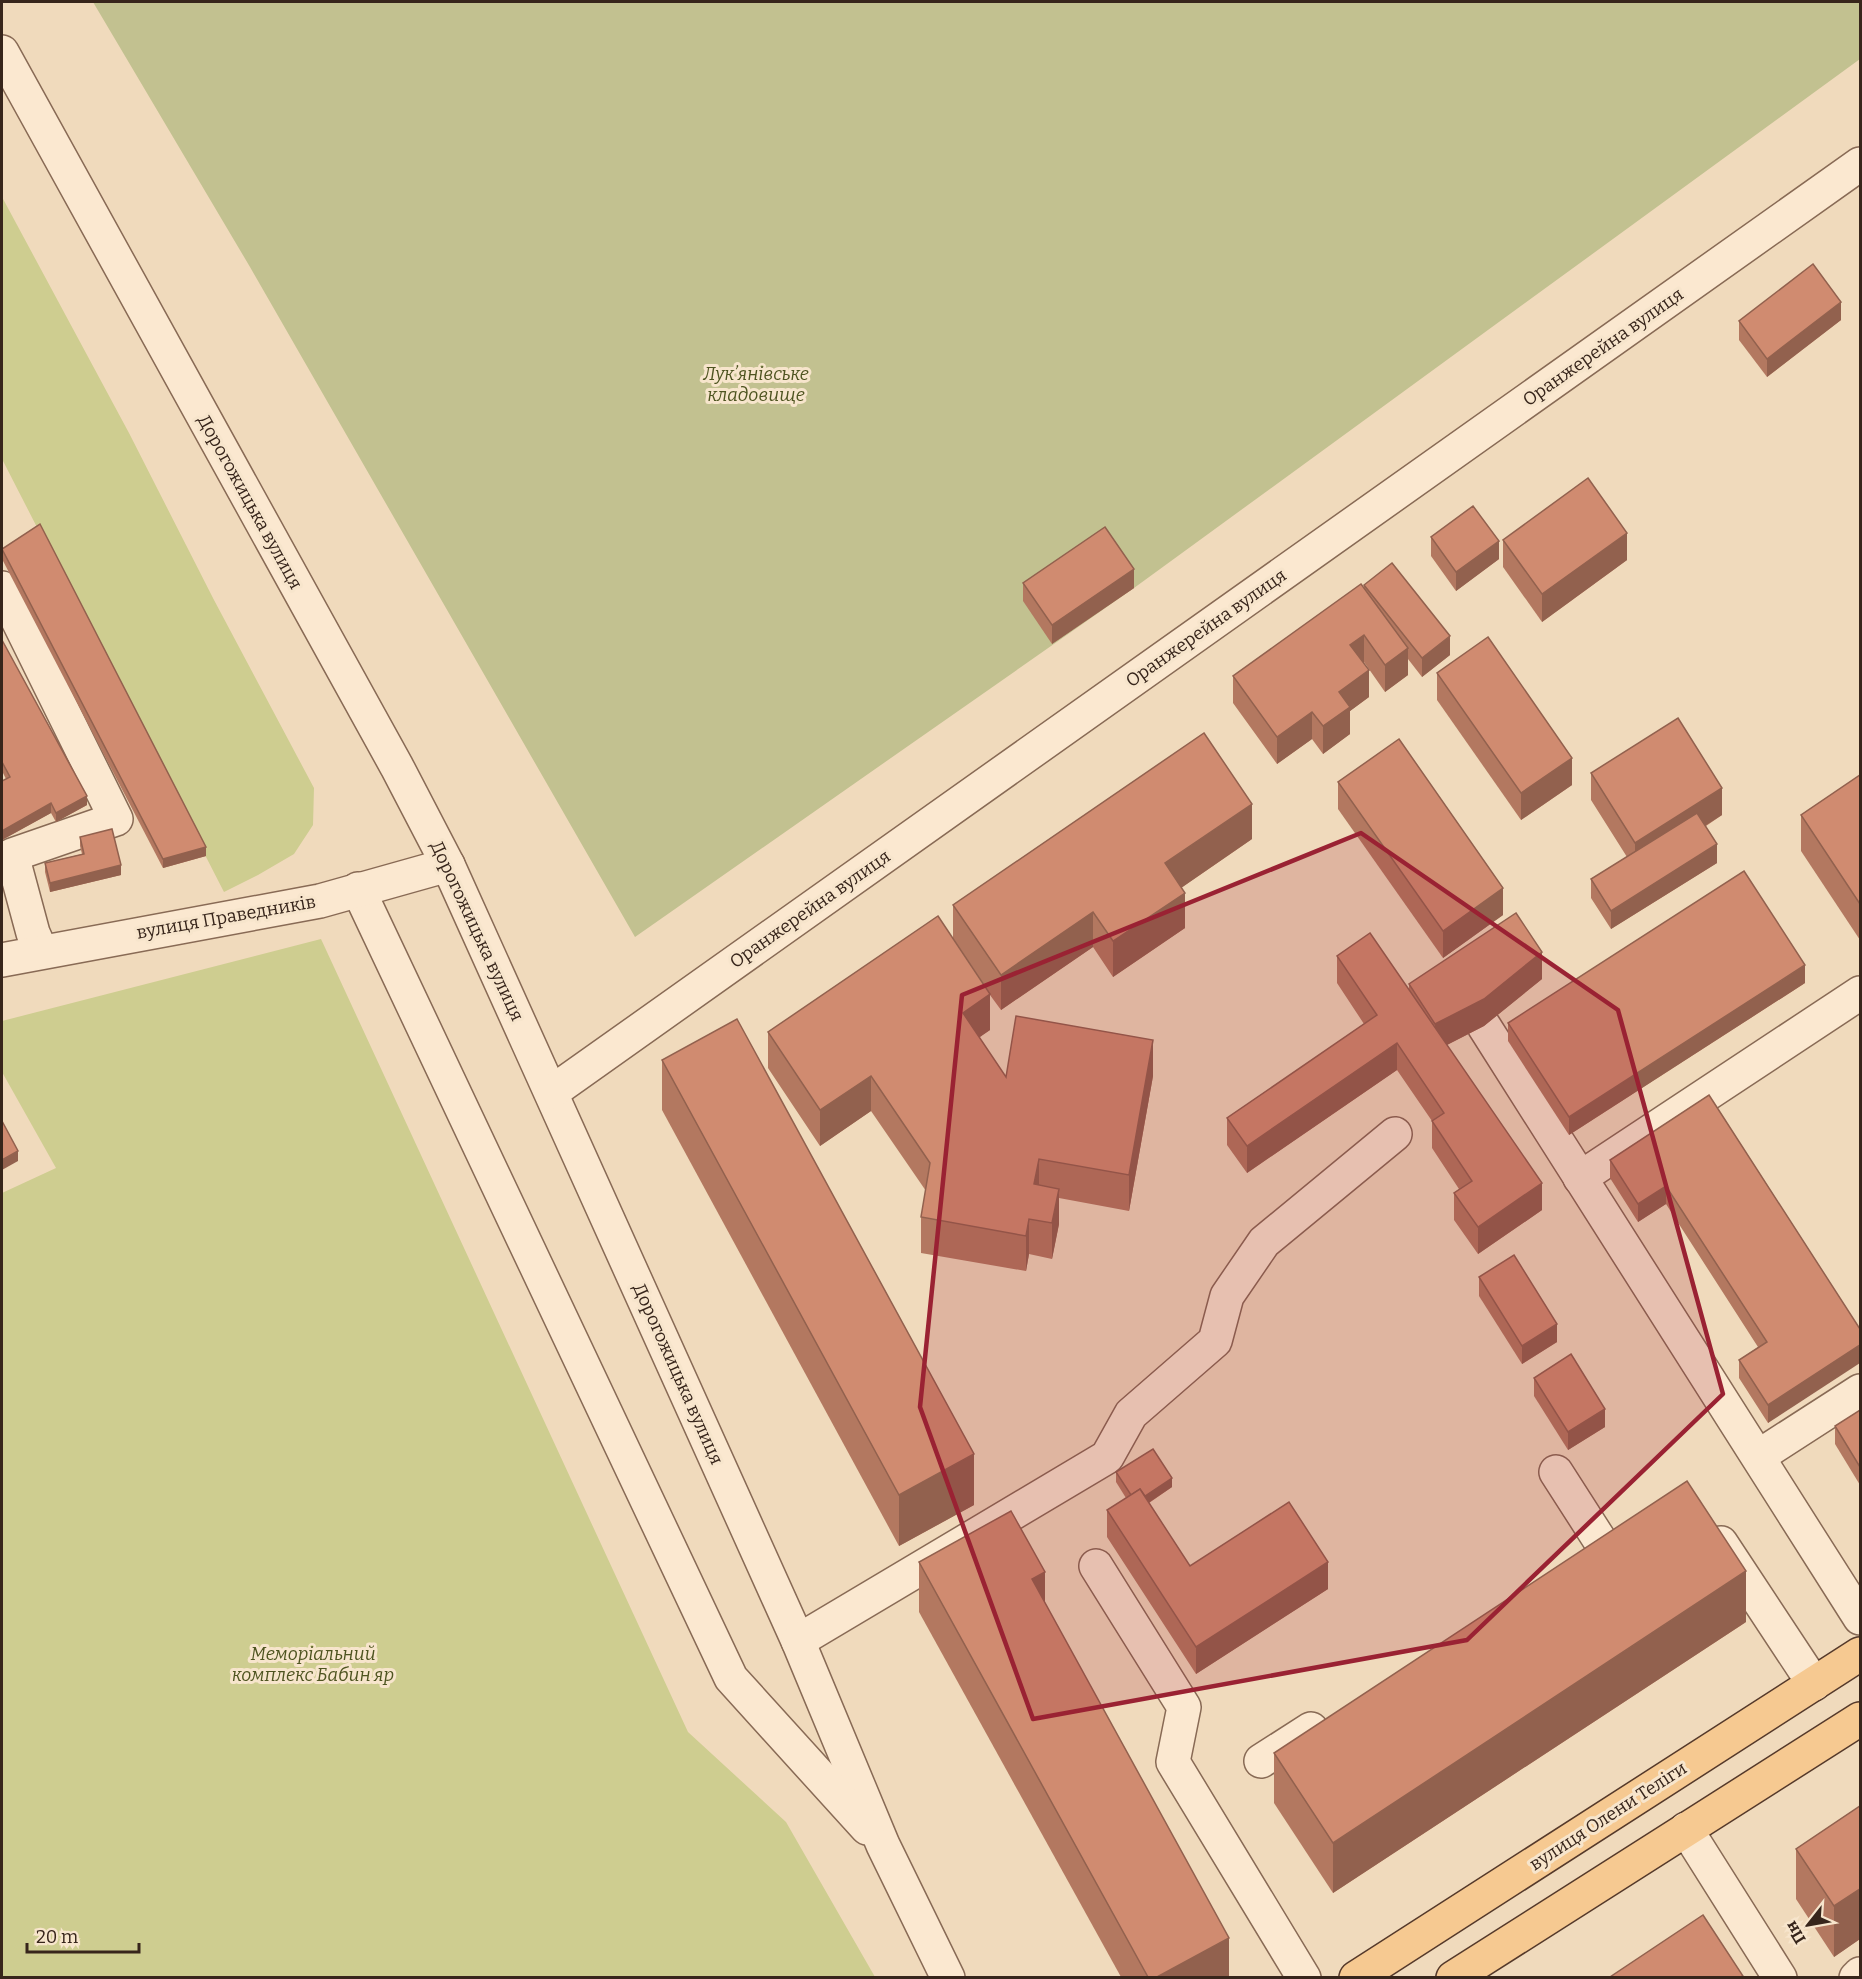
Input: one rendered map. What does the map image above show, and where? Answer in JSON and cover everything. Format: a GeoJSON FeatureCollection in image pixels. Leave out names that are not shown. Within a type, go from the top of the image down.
{"type":"FeatureCollection","features":[{"type":"Feature","properties":{"kind":"main road","name":"вулиця Олени Теліги"},"geometry":{"type":"LineString","coordinates":[[1356,1977],[1860,1654]]}},
{"type":"Feature","properties":{"kind":"main road"},"geometry":{"type":"LineString","coordinates":[[1453,1977],[1860,1719]]}},
{"type":"Feature","properties":{"kind":"street","name":"Дорогожицька вулиця"},"geometry":{"type":"LineString","coordinates":[[2,52],[391,757],[448,865],[798,1641],[883,1845],[948,1977]]}},
{"type":"Feature","properties":{"kind":"street","name":"Оранжерейна вулиця"},"geometry":{"type":"LineString","coordinates":[[552,1092],[1860,164]]}},
{"type":"Feature","properties":{"kind":"street"},"geometry":{"type":"LineString","coordinates":[[2,588],[116,819],[12,855],[33,933],[41,951]]}},
{"type":"Feature","properties":{"kind":"street","name":"вулиця Праведників"},"geometry":{"type":"LineString","coordinates":[[2,960],[320,901],[448,865]]}},
{"type":"Feature","properties":{"kind":"street","name":"Дорогожицька вулиця"},"geometry":{"type":"LineString","coordinates":[[358,889],[731,1678],[883,1845]]}},
{"type":"Feature","properties":{"kind":"street"},"geometry":{"type":"LineString","coordinates":[[1580,1178],[1860,993]]}},
{"type":"Feature","properties":{"kind":"street"},"geometry":{"type":"LineString","coordinates":[[1484,1026],[1860,1618]]}},
{"type":"Feature","properties":{"kind":"street"},"geometry":{"type":"LineString","coordinates":[[798,1641],[1107,1457],[1131,1414],[1215,1341],[1227,1296],[1264,1242],[1395,1134]]}},
{"type":"Feature","properties":{"kind":"street"},"geometry":{"type":"LineString","coordinates":[[1759,1456],[1860,1391]]}},
{"type":"Feature","properties":{"kind":"street"},"geometry":{"type":"LineString","coordinates":[[1556,1472],[1589,1546],[1627,1521]]}},
{"type":"Feature","properties":{"kind":"street"},"geometry":{"type":"LineString","coordinates":[[1702,1514],[1814,1684]]}},
{"type":"Feature","properties":{"kind":"street"},"geometry":{"type":"LineString","coordinates":[[1096,1566],[1184,1707],[1173,1762],[1304,1977]]}},
{"type":"Feature","properties":{"kind":"street"},"geometry":{"type":"LineString","coordinates":[[1262,1761],[1331,1716]]}},
{"type":"Feature","properties":{"kind":"street"},"geometry":{"type":"LineString","coordinates":[[1686,1829],[1780,1977]]}},
{"type":"Feature","properties":{"kind":"street"},"geometry":{"type":"LineString","coordinates":[[1856,1977],[1860,1974]]}},
{"type":"Feature","properties":{"kind":"highlighted area"},"geometry":{"type":"Polygon","coordinates":[[[1361,833],[1618,1010],[1723,1394],[1467,1640],[1033,1719],[920,1407],[962,995],[1361,833]]]}},
{"type":"Feature","properties":{"kind":"green space","name":"Лукʼянівське кладовище"},"geometry":{"type":"Polygon","coordinates":[[[93,2],[1860,2],[1860,59],[1134,588],[635,937],[250,267],[93,2]]]}},
{"type":"Feature","properties":{"kind":"green space"},"geometry":{"type":"Polygon","coordinates":[[[2,197],[129,433],[314,788],[313,825],[294,854],[224,892],[2,459],[2,197]]]}},
{"type":"Feature","properties":{"kind":"green space","name":"Меморіальний комплекс Бабин яр"},"geometry":{"type":"Polygon","coordinates":[[[321,939],[688,1732],[786,1822],[875,1977],[2,1977],[2,1193],[56,1168],[2,1072],[2,1021],[321,939]]]}},
{"type":"Feature","properties":{"kind":"building"},"geometry":{"type":"Polygon","coordinates":[[[1813,264],[1841,302],[1767,359],[1739,321],[1813,264]]]}},
{"type":"Feature","properties":{"kind":"building"},"geometry":{"type":"Polygon","coordinates":[[[1588,478],[1627,533],[1542,594],[1503,540],[1588,478]]]}},
{"type":"Feature","properties":{"kind":"building"},"geometry":{"type":"Polygon","coordinates":[[[1473,506],[1499,541],[1456,572],[1431,537],[1473,506]]]}},
{"type":"Feature","properties":{"kind":"building"},"geometry":{"type":"Polygon","coordinates":[[[40,524],[206,847],[163,859],[2,549],[40,524]]]}},
{"type":"Feature","properties":{"kind":"building"},"geometry":{"type":"Polygon","coordinates":[[[1105,527],[1134,569],[1052,625],[1023,583],[1105,527]]]}},
{"type":"Feature","properties":{"kind":"building"},"geometry":{"type":"Polygon","coordinates":[[[1392,563],[1450,636],[1422,658],[1364,585],[1392,563]]]}},
{"type":"Feature","properties":{"kind":"building"},"geometry":{"type":"Polygon","coordinates":[[[1361,584],[1408,648],[1385,665],[1364,635],[1350,645],[1369,670],[1339,692],[1350,707],[1323,726],[1312,712],[1277,737],[1233,676],[1361,584]]]}},
{"type":"Feature","properties":{"kind":"building"},"geometry":{"type":"Polygon","coordinates":[[[1488,637],[1572,758],[1521,793],[1437,673],[1488,637]]]}},
{"type":"Feature","properties":{"kind":"building"},"geometry":{"type":"Polygon","coordinates":[[[2,640],[87,796],[56,813],[51,803],[2,831],[2,781],[10,777],[2,762],[2,640]]]}},
{"type":"Feature","properties":{"kind":"building"},"geometry":{"type":"Polygon","coordinates":[[[1678,718],[1722,788],[1635,843],[1591,773],[1678,718]]]}},
{"type":"Feature","properties":{"kind":"building"},"geometry":{"type":"Polygon","coordinates":[[[1204,733],[1252,804],[1165,863],[1185,893],[1113,941],[1093,912],[1001,975],[953,905],[1204,733]]]}},
{"type":"Feature","properties":{"kind":"building"},"geometry":{"type":"Polygon","coordinates":[[[1399,739],[1503,888],[1443,931],[1338,782],[1399,739]]]}},
{"type":"Feature","properties":{"kind":"building"},"geometry":{"type":"Polygon","coordinates":[[[1860,775],[1860,904],[1801,815],[1860,775]]]}},
{"type":"Feature","properties":{"kind":"building"},"geometry":{"type":"Polygon","coordinates":[[[1697,813],[1717,844],[1611,911],[1591,879],[1697,813]]]}},
{"type":"Feature","properties":{"kind":"building"},"geometry":{"type":"Polygon","coordinates":[[[112,829],[121,865],[50,883],[45,863],[84,854],[80,837],[112,829]]]}},
{"type":"Feature","properties":{"kind":"building"},"geometry":{"type":"Polygon","coordinates":[[[1744,871],[1805,965],[1569,1117],[1508,1023],[1744,871]]]}},
{"type":"Feature","properties":{"kind":"building"},"geometry":{"type":"Polygon","coordinates":[[[1516,913],[1542,952],[1484,999],[1435,1024],[1409,984],[1516,913]]]}},
{"type":"Feature","properties":{"kind":"building"},"geometry":{"type":"Polygon","coordinates":[[[938,916],[990,994],[963,1013],[1006,1077],[1016,1016],[1153,1040],[1129,1175],[1039,1159],[1034,1184],[1059,1189],[1052,1223],[1029,1219],[1026,1236],[921,1217],[930,1163],[871,1076],[820,1110],[768,1032],[938,916]]]}},
{"type":"Feature","properties":{"kind":"building"},"geometry":{"type":"Polygon","coordinates":[[[1370,933],[1542,1183],[1478,1227],[1454,1193],[1472,1181],[1432,1121],[1444,1113],[1397,1043],[1247,1146],[1227,1118],[1377,1015],[1337,956],[1370,933]]]}},
{"type":"Feature","properties":{"kind":"building"},"geometry":{"type":"Polygon","coordinates":[[[737,1019],[974,1454],[899,1495],[662,1060],[737,1019]]]}},
{"type":"Feature","properties":{"kind":"building"},"geometry":{"type":"Polygon","coordinates":[[[1709,1095],[1860,1329],[1860,1345],[1768,1405],[1739,1360],[1767,1342],[1666,1186],[1638,1204],[1610,1160],[1709,1095]]]}},
{"type":"Feature","properties":{"kind":"building"},"geometry":{"type":"Polygon","coordinates":[[[2,1121],[18,1151],[2,1160],[2,1121]]]}},
{"type":"Feature","properties":{"kind":"building"},"geometry":{"type":"Polygon","coordinates":[[[1514,1255],[1557,1324],[1522,1346],[1479,1277],[1514,1255]]]}},
{"type":"Feature","properties":{"kind":"building"},"geometry":{"type":"Polygon","coordinates":[[[1571,1354],[1605,1409],[1568,1432],[1534,1378],[1571,1354]]]}},
{"type":"Feature","properties":{"kind":"building"},"geometry":{"type":"Polygon","coordinates":[[[1860,1410],[1860,1467],[1835,1426],[1860,1410]]]}},
{"type":"Feature","properties":{"kind":"building"},"geometry":{"type":"Polygon","coordinates":[[[1153,1449],[1172,1478],[1145,1496],[1140,1489],[1131,1495],[1116,1472],[1153,1449]]]}},
{"type":"Feature","properties":{"kind":"building"},"geometry":{"type":"Polygon","coordinates":[[[1687,1481],[1746,1571],[1333,1843],[1274,1753],[1687,1481]]]}},
{"type":"Feature","properties":{"kind":"building"},"geometry":{"type":"Polygon","coordinates":[[[1140,1489],[1190,1566],[1289,1502],[1328,1562],[1196,1647],[1107,1510],[1140,1489]]]}},
{"type":"Feature","properties":{"kind":"building"},"geometry":{"type":"Polygon","coordinates":[[[1011,1511],[1045,1572],[1032,1579],[1229,1938],[1157,1977],[1148,1977],[919,1562],[1011,1511]]]}},
{"type":"Feature","properties":{"kind":"building"},"geometry":{"type":"Polygon","coordinates":[[[1860,1806],[1860,1889],[1834,1906],[1796,1849],[1860,1806]]]}},
{"type":"Feature","properties":{"kind":"building"},"geometry":{"type":"Polygon","coordinates":[[[1703,1915],[1743,1976],[1610,1977],[1703,1915]]]}}]}
